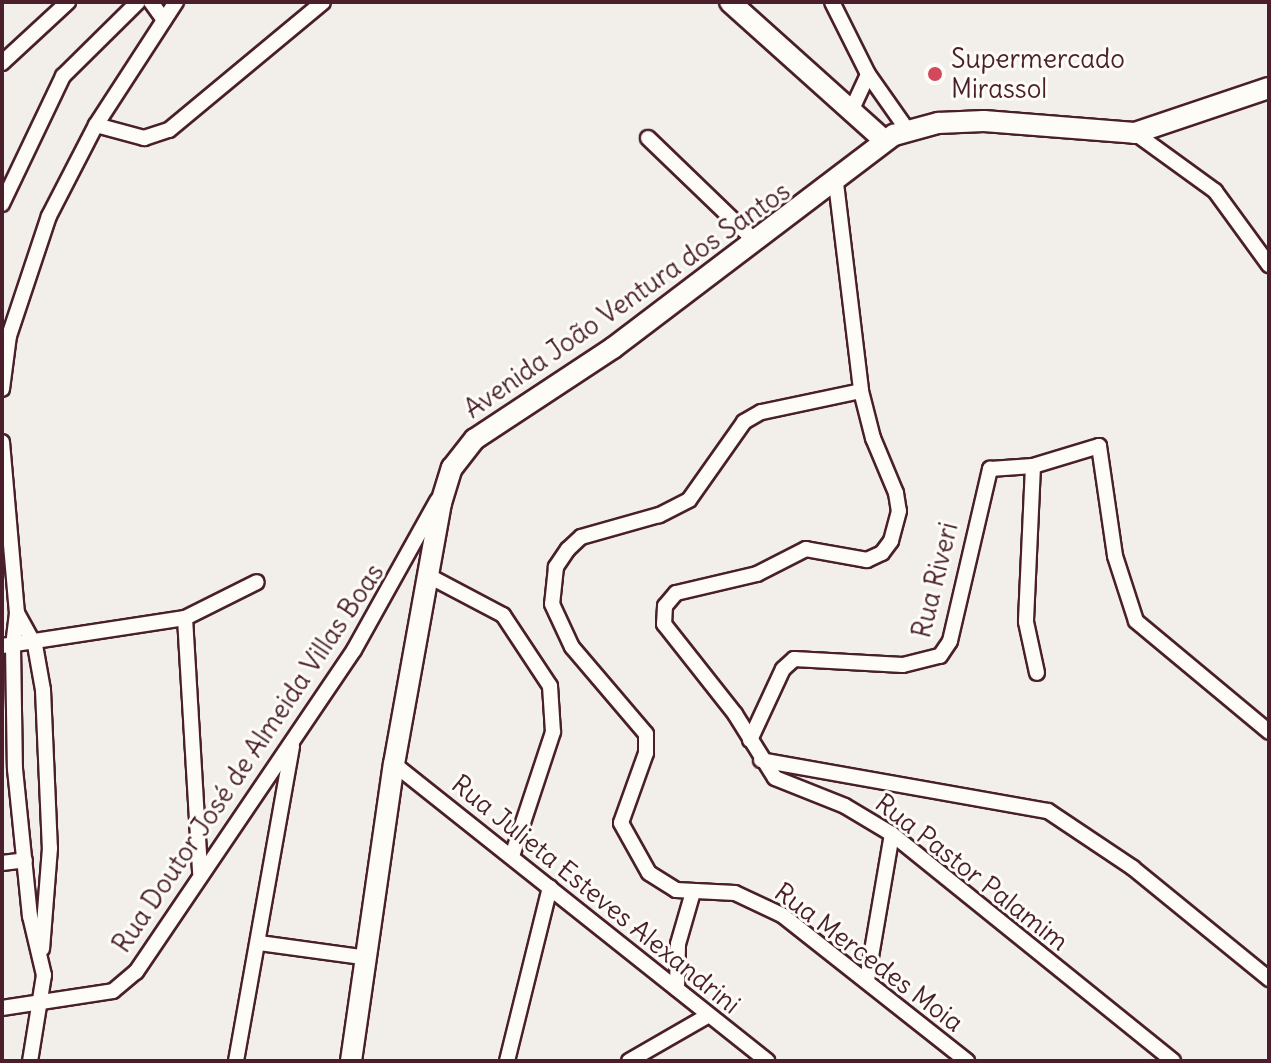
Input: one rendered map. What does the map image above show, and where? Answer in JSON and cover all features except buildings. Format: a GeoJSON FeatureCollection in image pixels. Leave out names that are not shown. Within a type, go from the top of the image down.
{"type":"FeatureCollection","features":[{"type":"Feature","properties":{"kind":"main road"},"geometry":{"type":"LineString","coordinates":[[730,2],[884,140]]}},
{"type":"Feature","properties":{"kind":"main road","name":"Avenida João Ventura dos Santos"},"geometry":{"type":"LineString","coordinates":[[351,1061],[394,764],[427,575],[446,482],[475,439],[613,348],[836,183],[884,140],[938,123],[984,121],[1135,133],[1269,88]]}},
{"type":"Feature","properties":{"kind":"street"},"geometry":{"type":"LineString","coordinates":[[2,63],[68,2]]}},
{"type":"Feature","properties":{"kind":"street"},"geometry":{"type":"LineString","coordinates":[[2,204],[63,76],[138,2]]}},
{"type":"Feature","properties":{"kind":"street"},"geometry":{"type":"LineString","coordinates":[[151,2],[164,20]]}},
{"type":"Feature","properties":{"kind":"street"},"geometry":{"type":"LineString","coordinates":[[2,389],[9,336],[29,267],[49,216],[96,125],[176,2]]}},
{"type":"Feature","properties":{"kind":"street"},"geometry":{"type":"LineString","coordinates":[[96,125],[144,138],[169,130],[323,2]]}},
{"type":"Feature","properties":{"kind":"street"},"geometry":{"type":"LineString","coordinates":[[832,2],[868,74],[908,131]]}},
{"type":"Feature","properties":{"kind":"street"},"geometry":{"type":"LineString","coordinates":[[852,109],[868,74]]}},
{"type":"Feature","properties":{"kind":"street"},"geometry":{"type":"LineString","coordinates":[[1135,133],[1215,191],[1269,265]]}},
{"type":"Feature","properties":{"kind":"street"},"geometry":{"type":"LineString","coordinates":[[648,138],[755,241]]}},
{"type":"Feature","properties":{"kind":"street","name":"Rua Pastor Palamim"},"geometry":{"type":"LineString","coordinates":[[836,183],[861,391],[898,502],[896,527],[882,553],[867,560],[806,549],[757,574],[676,593],[665,606],[664,624],[670,638],[782,784],[845,806],[892,834],[1173,1061]]}},
{"type":"Feature","properties":{"kind":"street","name":"Rua Mercedes Moia"},"geometry":{"type":"LineString","coordinates":[[861,391],[761,412],[732,436],[689,500],[659,515],[581,537],[556,567],[552,604],[558,624],[593,674],[646,734],[646,753],[623,807],[623,833],[649,873],[676,890],[735,893],[757,901],[867,980],[967,1061]]}},
{"type":"Feature","properties":{"kind":"street"},"geometry":{"type":"LineString","coordinates":[[2,442],[17,613],[7,646],[12,716],[25,860],[43,1002],[30,1061]]}},
{"type":"Feature","properties":{"kind":"street"},"geometry":{"type":"LineString","coordinates":[[1037,673],[1026,622],[1033,466],[1099,446],[1115,556],[1136,621],[1269,732]]}},
{"type":"Feature","properties":{"kind":"street","name":"Rua Riveri"},"geometry":{"type":"LineString","coordinates":[[750,740],[783,669],[794,659],[903,665],[931,661],[945,651],[990,469],[1033,466]]}},
{"type":"Feature","properties":{"kind":"street","name":"Rua Doutor José de Almeida Villas Boas"},"geometry":{"type":"LineString","coordinates":[[2,1008],[97,995],[124,984],[292,742],[394,585],[446,482]]}},
{"type":"Feature","properties":{"kind":"street"},"geometry":{"type":"LineString","coordinates":[[427,575],[503,615],[550,686],[553,732],[512,856]]}},
{"type":"Feature","properties":{"kind":"street"},"geometry":{"type":"LineString","coordinates":[[7,646],[35,645],[185,618],[257,582]]}},
{"type":"Feature","properties":{"kind":"street"},"geometry":{"type":"LineString","coordinates":[[17,613],[35,645],[43,690],[50,848],[40,961]]}},
{"type":"Feature","properties":{"kind":"street"},"geometry":{"type":"LineString","coordinates":[[185,618],[200,873]]}},
{"type":"Feature","properties":{"kind":"street"},"geometry":{"type":"LineString","coordinates":[[236,1061],[292,742]]}},
{"type":"Feature","properties":{"kind":"street"},"geometry":{"type":"LineString","coordinates":[[761,760],[1048,811],[1133,868],[1269,979]]}},
{"type":"Feature","properties":{"kind":"street","name":"Rua Julieta Esteves Alexandrini"},"geometry":{"type":"LineString","coordinates":[[394,764],[767,1061]]}},
{"type":"Feature","properties":{"kind":"street"},"geometry":{"type":"LineString","coordinates":[[867,980],[892,834]]}},
{"type":"Feature","properties":{"kind":"street"},"geometry":{"type":"LineString","coordinates":[[2,863],[25,860]]}},
{"type":"Feature","properties":{"kind":"street"},"geometry":{"type":"LineString","coordinates":[[507,1061],[550,887]]}},
{"type":"Feature","properties":{"kind":"street"},"geometry":{"type":"LineString","coordinates":[[677,989],[678,944],[693,892]]}},
{"type":"Feature","properties":{"kind":"street"},"geometry":{"type":"LineString","coordinates":[[259,943],[368,958]]}},
{"type":"Feature","properties":{"kind":"street"},"geometry":{"type":"LineString","coordinates":[[629,1061],[709,1015]]}},
{"type":"Feature","properties":{"kind":"place","name":"Supermercado Mirassol"},"geometry":{"type":"Point","coordinates":[935,74]}}]}
